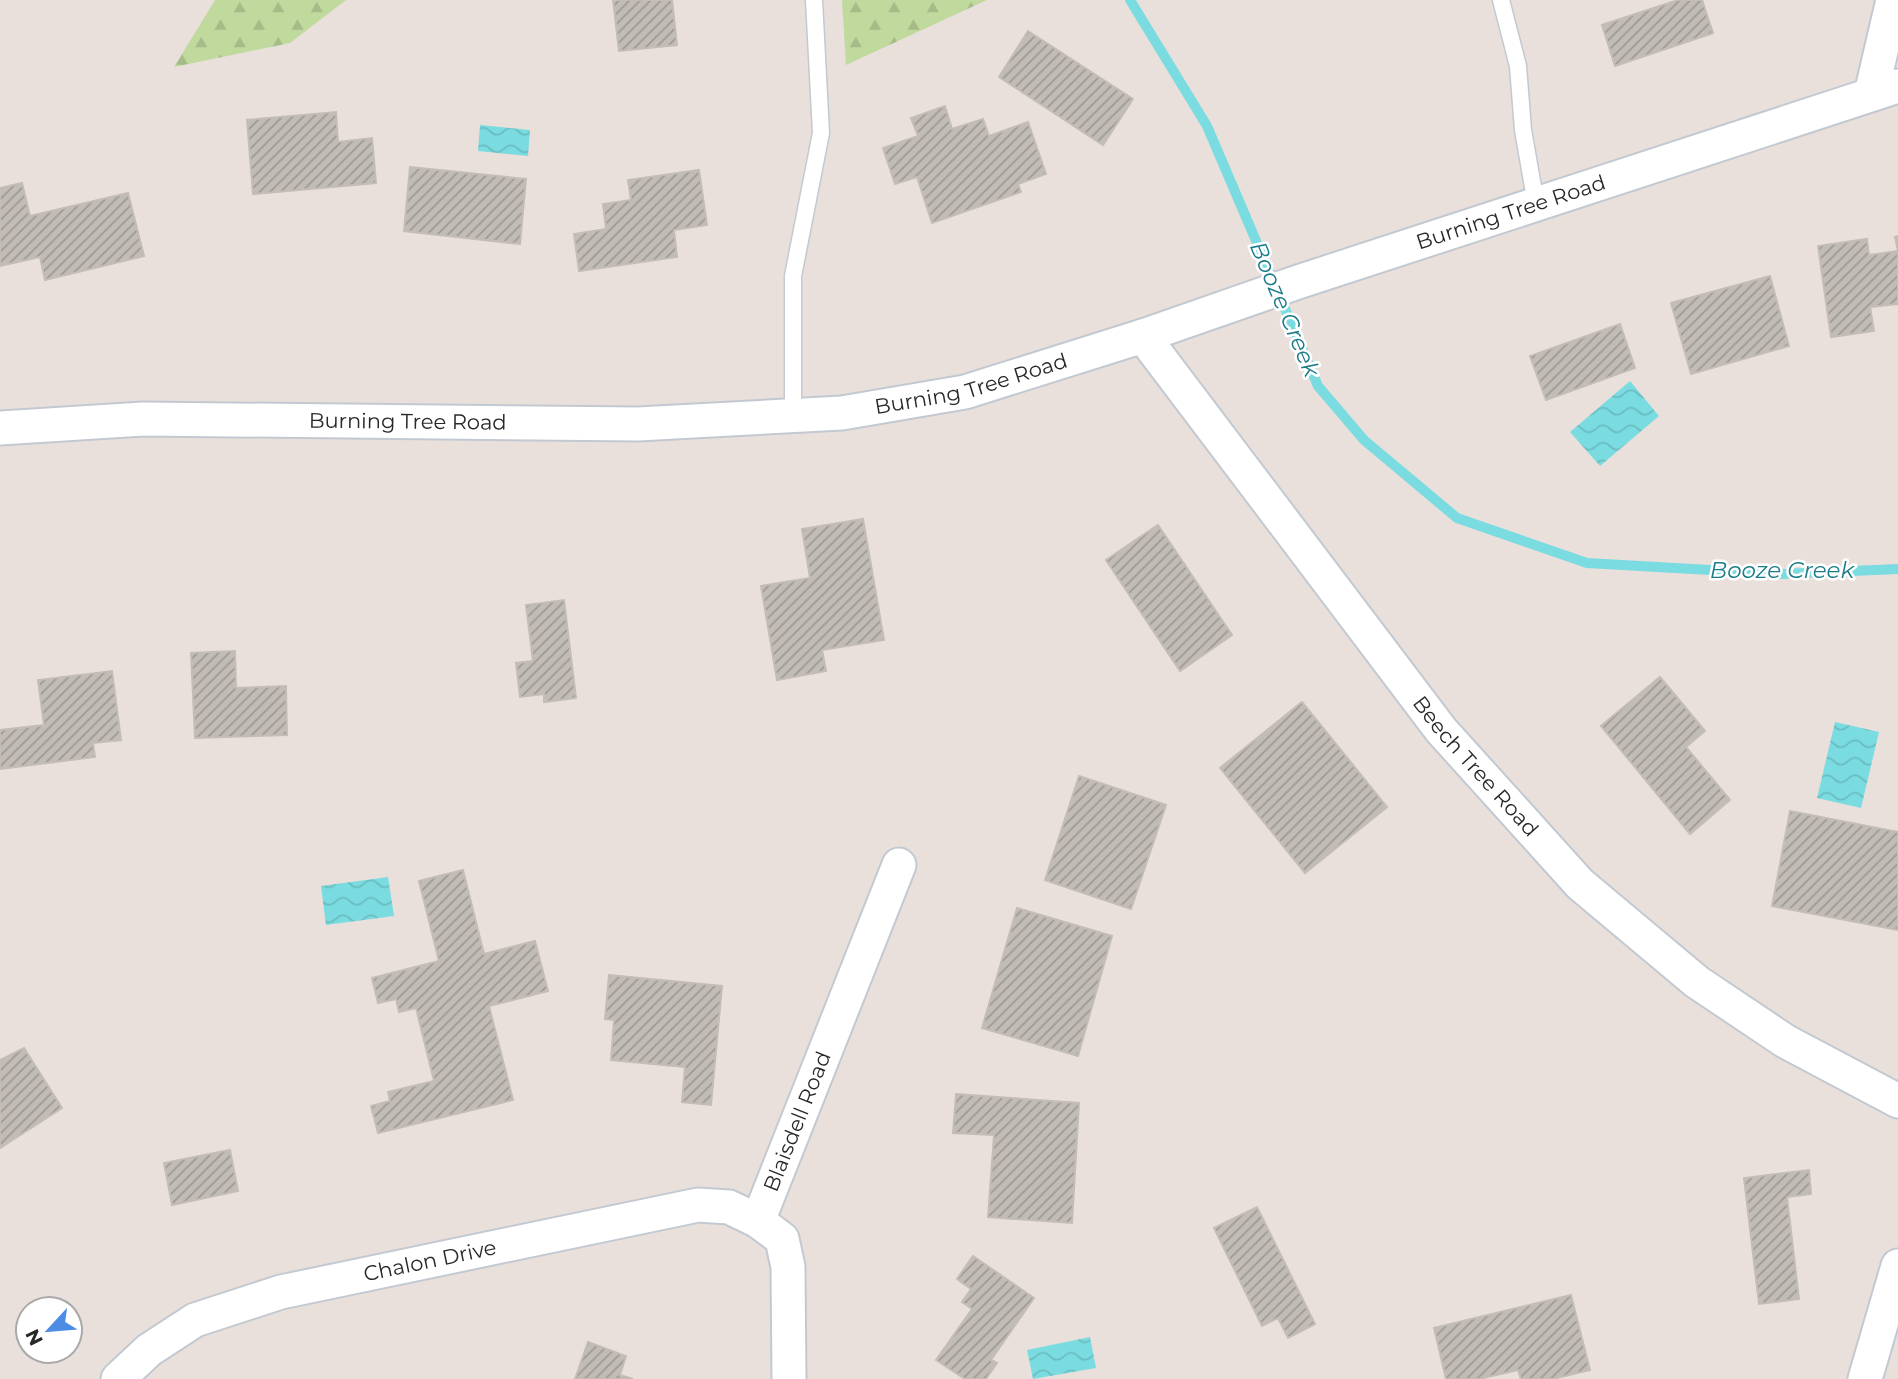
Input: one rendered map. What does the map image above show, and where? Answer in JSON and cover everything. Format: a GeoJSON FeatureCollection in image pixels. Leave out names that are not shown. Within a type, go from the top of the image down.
{"type":"FeatureCollection","features":[{"type":"Feature","properties":{"kind":"street"},"geometry":{"type":"LineString","coordinates":[[1885,90],[1893,0]]}},
{"type":"Feature","properties":{"kind":"street","name":"Burning Tree Road"},"geometry":{"type":"LineString","coordinates":[[0,428],[144,419],[638,424],[842,413],[965,392],[1143,336],[1298,282],[1885,90]]}},
{"type":"Feature","properties":{"kind":"street","name":"Beech Tree Road"},"geometry":{"type":"LineString","coordinates":[[1143,336],[1441,730],[1580,884],[1697,982],[1785,1041],[1898,1101]]}},
{"type":"Feature","properties":{"kind":"street","name":"Blaisdell Road"},"geometry":{"type":"LineString","coordinates":[[758,1221],[899,865]]}},
{"type":"Feature","properties":{"kind":"street","name":"Chalon Drive"},"geometry":{"type":"LineString","coordinates":[[118,1379],[149,1350],[195,1320],[281,1292],[698,1205],[729,1208],[758,1221]]}},
{"type":"Feature","properties":{"kind":"street"},"geometry":{"type":"LineString","coordinates":[[758,1221],[782,1239],[788,1267],[789,1379]]}},
{"type":"Feature","properties":{"kind":"street"},"geometry":{"type":"LineString","coordinates":[[1865,1379],[1898,1266]]}},
{"type":"Feature","properties":{"kind":"lane"},"geometry":{"type":"LineString","coordinates":[[793,415],[793,276],[821,132],[814,0]]}},
{"type":"Feature","properties":{"kind":"lane"},"geometry":{"type":"LineString","coordinates":[[1501,0],[1518,66],[1523,130],[1536,204]]}},
{"type":"Feature","properties":{"kind":"green space"},"geometry":{"type":"Polygon","coordinates":[[[215,0],[346,0],[290,43],[174,67],[215,0]]]}},
{"type":"Feature","properties":{"kind":"green space"},"geometry":{"type":"Polygon","coordinates":[[[842,0],[987,0],[846,65],[842,0]]]}},
{"type":"Feature","properties":{"kind":"water"},"geometry":{"type":"Polygon","coordinates":[[[480,125],[530,130],[528,156],[478,151],[480,125]]]}},
{"type":"Feature","properties":{"kind":"water"},"geometry":{"type":"Polygon","coordinates":[[[1630,381],[1659,416],[1600,466],[1570,432],[1630,381]]]}},
{"type":"Feature","properties":{"kind":"water"},"geometry":{"type":"Polygon","coordinates":[[[1835,722],[1879,732],[1861,808],[1817,798],[1835,722]]]}},
{"type":"Feature","properties":{"kind":"water"},"geometry":{"type":"Polygon","coordinates":[[[388,877],[394,916],[326,925],[321,886],[388,877]]]}},
{"type":"Feature","properties":{"kind":"water"},"geometry":{"type":"Polygon","coordinates":[[[1090,1337],[1096,1368],[1033,1379],[1027,1350],[1090,1337]]]}},
{"type":"Feature","properties":{"kind":"building"},"geometry":{"type":"Polygon","coordinates":[[[613,0],[672,0],[677,45],[619,51],[613,0]]]}},
{"type":"Feature","properties":{"kind":"building"},"geometry":{"type":"Polygon","coordinates":[[[1678,0],[1702,0],[1713,33],[1615,66],[1602,25],[1678,0]]]}},
{"type":"Feature","properties":{"kind":"building"},"geometry":{"type":"Polygon","coordinates":[[[1028,31],[1133,99],[1103,145],[999,77],[1028,31]]]}},
{"type":"Feature","properties":{"kind":"building"},"geometry":{"type":"Polygon","coordinates":[[[945,106],[952,129],[983,119],[989,136],[1028,122],[1046,174],[1018,184],[1021,192],[932,223],[917,177],[895,184],[883,148],[918,136],[911,118],[945,106]]]}},
{"type":"Feature","properties":{"kind":"building"},"geometry":{"type":"Polygon","coordinates":[[[336,112],[338,142],[372,138],[376,183],[253,194],[247,120],[336,112]]]}},
{"type":"Feature","properties":{"kind":"building"},"geometry":{"type":"Polygon","coordinates":[[[410,167],[526,179],[520,244],[404,231],[410,167]]]}},
{"type":"Feature","properties":{"kind":"building"},"geometry":{"type":"Polygon","coordinates":[[[699,170],[707,225],[674,230],[677,257],[579,271],[574,234],[606,229],[603,204],[631,200],[628,180],[699,170]]]}},
{"type":"Feature","properties":{"kind":"building"},"geometry":{"type":"Polygon","coordinates":[[[22,183],[30,216],[128,193],[144,256],[45,280],[40,257],[0,266],[0,188],[22,183]]]}},
{"type":"Feature","properties":{"kind":"building"},"geometry":{"type":"Polygon","coordinates":[[[1867,239],[1869,255],[1898,251],[1898,304],[1870,307],[1874,331],[1831,337],[1818,246],[1867,239]]]}},
{"type":"Feature","properties":{"kind":"building"},"geometry":{"type":"Polygon","coordinates":[[[1770,276],[1789,346],[1691,374],[1671,303],[1770,276]]]}},
{"type":"Feature","properties":{"kind":"building"},"geometry":{"type":"Polygon","coordinates":[[[1620,324],[1635,368],[1546,400],[1530,356],[1620,324]]]}},
{"type":"Feature","properties":{"kind":"building"},"geometry":{"type":"Polygon","coordinates":[[[863,519],[884,640],[822,650],[826,671],[777,680],[761,586],[810,578],[802,529],[863,519]]]}},
{"type":"Feature","properties":{"kind":"building"},"geometry":{"type":"Polygon","coordinates":[[[1158,525],[1232,635],[1180,671],[1106,560],[1158,525]]]}},
{"type":"Feature","properties":{"kind":"building"},"geometry":{"type":"Polygon","coordinates":[[[564,600],[576,698],[544,702],[544,694],[520,697],[516,663],[533,661],[526,605],[564,600]]]}},
{"type":"Feature","properties":{"kind":"building"},"geometry":{"type":"Polygon","coordinates":[[[235,651],[236,688],[286,686],[287,735],[195,738],[191,653],[235,651]]]}},
{"type":"Feature","properties":{"kind":"building"},"geometry":{"type":"Polygon","coordinates":[[[112,671],[121,740],[93,743],[95,757],[0,769],[0,730],[44,725],[38,680],[112,671]]]}},
{"type":"Feature","properties":{"kind":"building"},"geometry":{"type":"Polygon","coordinates":[[[1660,677],[1705,731],[1686,747],[1730,800],[1690,834],[1601,726],[1660,677]]]}},
{"type":"Feature","properties":{"kind":"building"},"geometry":{"type":"Polygon","coordinates":[[[1302,702],[1387,807],[1305,873],[1220,768],[1302,702]]]}},
{"type":"Feature","properties":{"kind":"building"},"geometry":{"type":"Polygon","coordinates":[[[1079,776],[1166,805],[1131,909],[1045,880],[1079,776]]]}},
{"type":"Feature","properties":{"kind":"building"},"geometry":{"type":"Polygon","coordinates":[[[1790,811],[1898,832],[1898,930],[1772,906],[1790,811]]]}},
{"type":"Feature","properties":{"kind":"building"},"geometry":{"type":"Polygon","coordinates":[[[463,870],[484,954],[535,941],[548,991],[489,1006],[513,1100],[378,1133],[371,1106],[390,1101],[388,1092],[434,1081],[416,1008],[399,1012],[396,999],[378,1003],[372,978],[439,961],[419,881],[463,870]]]}},
{"type":"Feature","properties":{"kind":"building"},"geometry":{"type":"Polygon","coordinates":[[[1017,908],[1112,936],[1078,1056],[982,1028],[1017,908]]]}},
{"type":"Feature","properties":{"kind":"building"},"geometry":{"type":"Polygon","coordinates":[[[609,975],[722,986],[711,1105],[682,1102],[685,1067],[611,1060],[614,1020],[605,1019],[609,975]]]}},
{"type":"Feature","properties":{"kind":"building"},"geometry":{"type":"Polygon","coordinates":[[[24,1048],[62,1108],[0,1148],[0,1060],[24,1048]]]}},
{"type":"Feature","properties":{"kind":"building"},"geometry":{"type":"Polygon","coordinates":[[[956,1094],[1079,1103],[1072,1223],[988,1217],[994,1135],[953,1133],[956,1094]]]}},
{"type":"Feature","properties":{"kind":"building"},"geometry":{"type":"Polygon","coordinates":[[[230,1150],[238,1191],[172,1205],[164,1163],[230,1150]]]}},
{"type":"Feature","properties":{"kind":"building"},"geometry":{"type":"Polygon","coordinates":[[[1809,1170],[1811,1194],[1787,1197],[1799,1299],[1759,1304],[1744,1178],[1809,1170]]]}},
{"type":"Feature","properties":{"kind":"building"},"geometry":{"type":"Polygon","coordinates":[[[1257,1207],[1315,1324],[1288,1338],[1278,1318],[1262,1326],[1214,1228],[1257,1207]]]}},
{"type":"Feature","properties":{"kind":"building"},"geometry":{"type":"Polygon","coordinates":[[[973,1256],[1034,1298],[991,1360],[997,1363],[986,1379],[965,1379],[936,1360],[972,1309],[962,1302],[971,1289],[957,1279],[973,1256]]]}},
{"type":"Feature","properties":{"kind":"building"},"geometry":{"type":"Polygon","coordinates":[[[1571,1295],[1590,1370],[1553,1379],[1521,1379],[1518,1370],[1479,1379],[1446,1379],[1434,1328],[1571,1295]]]}},
{"type":"Feature","properties":{"kind":"building"},"geometry":{"type":"Polygon","coordinates":[[[588,1342],[626,1356],[620,1375],[633,1379],[575,1379],[588,1342]]]}},
{"type":"Feature","properties":{"kind":"waterway","name":"Booze Creek"},"geometry":{"type":"LineString","coordinates":[[1130,0],[1207,126],[1318,386],[1364,440],[1457,518],[1587,563],[1781,574],[1898,569]]}}]}
